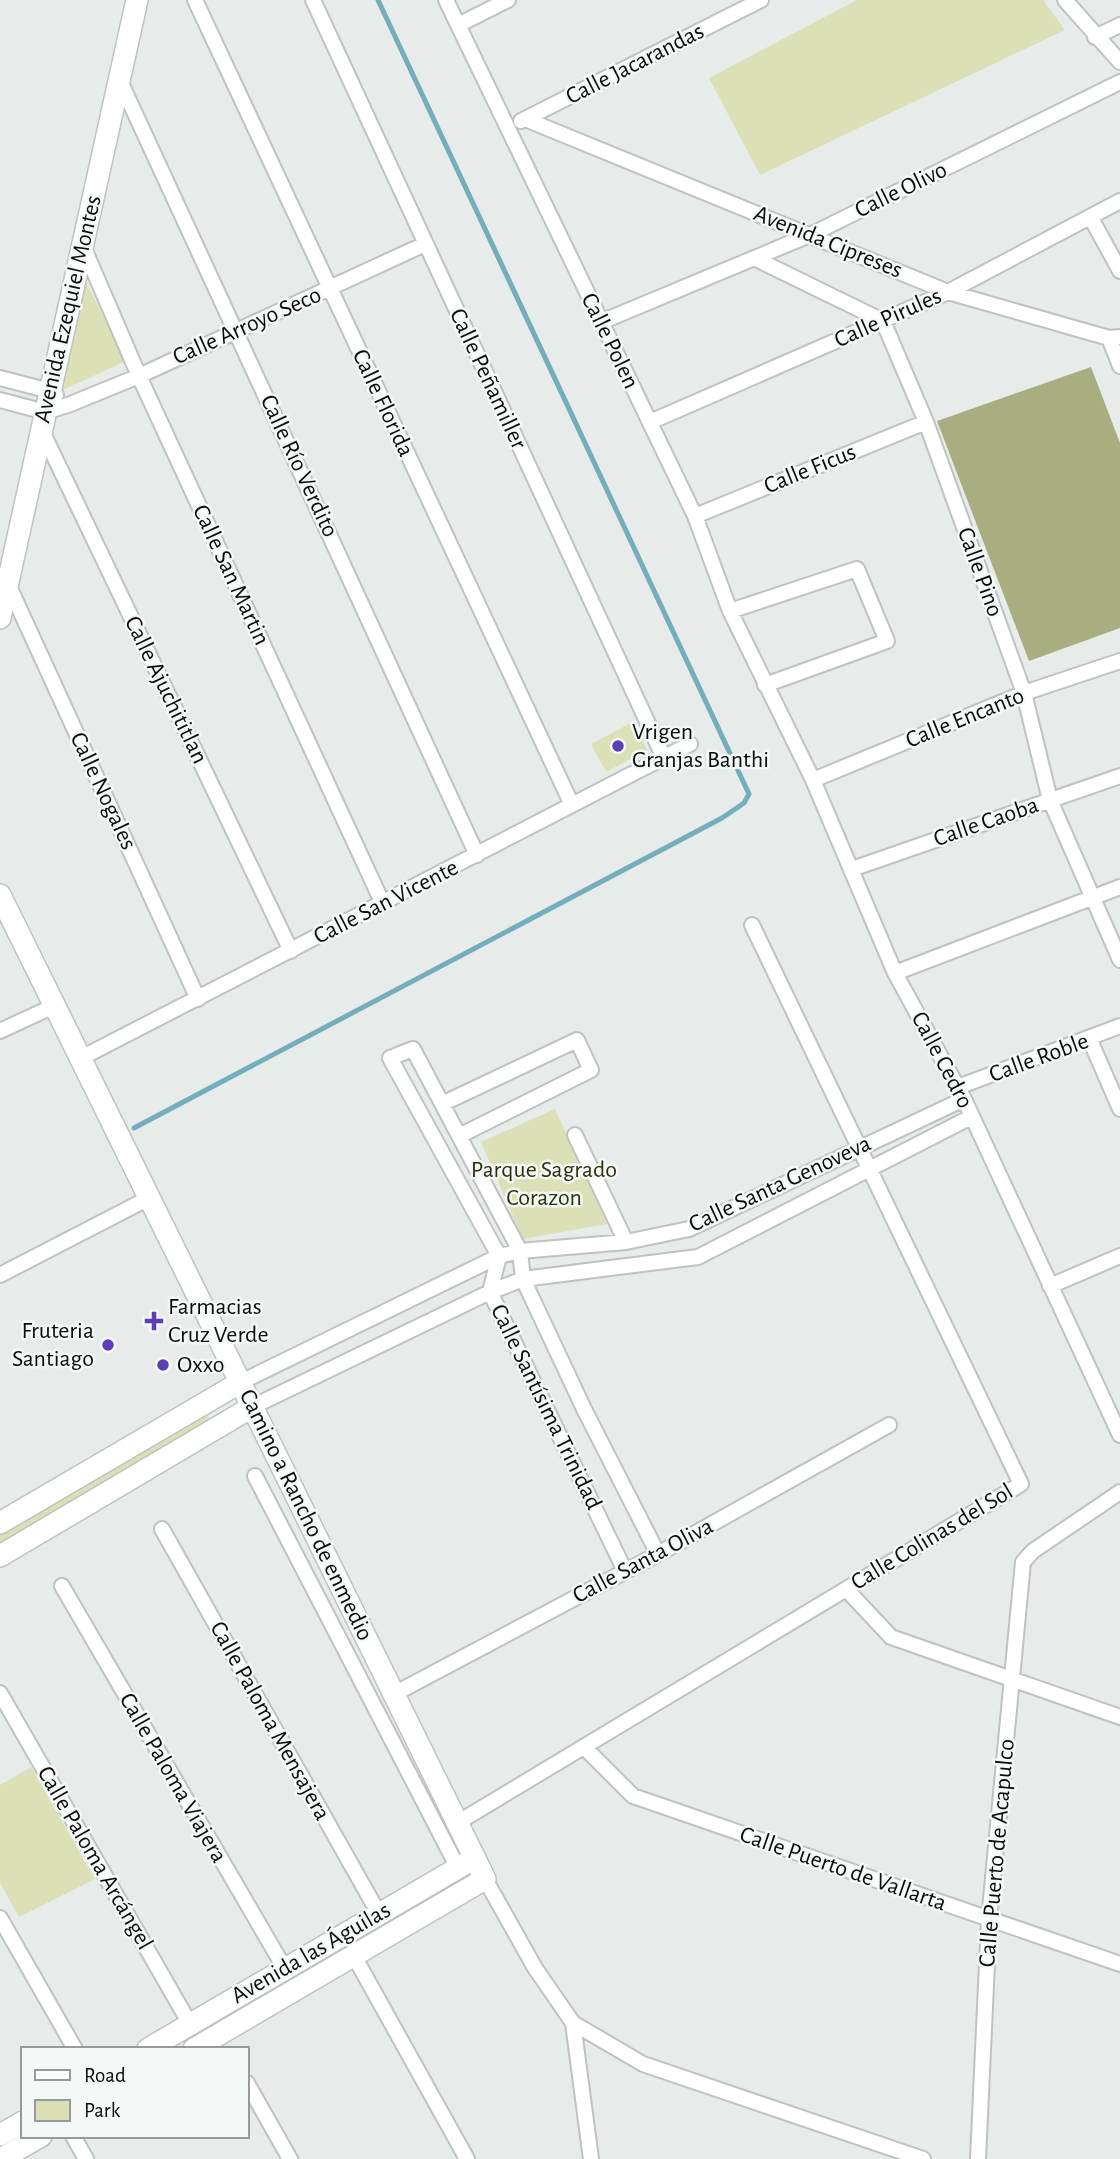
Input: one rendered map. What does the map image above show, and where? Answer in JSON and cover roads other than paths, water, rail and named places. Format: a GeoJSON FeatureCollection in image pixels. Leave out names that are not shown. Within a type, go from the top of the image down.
{"type":"FeatureCollection","features":[{"type":"Feature","properties":{"kind":"street","name":"Avenida Ezequiel Montes"},"geometry":{"type":"LineString","coordinates":[[0,618],[137,0]]}},
{"type":"Feature","properties":{"kind":"street","name":"Calle Florida"},"geometry":{"type":"LineString","coordinates":[[195,0],[572,805]]}},
{"type":"Feature","properties":{"kind":"street","name":"Calle Peñamiller"},"geometry":{"type":"LineString","coordinates":[[313,0],[664,758]]}},
{"type":"Feature","properties":{"kind":"street","name":"Calle Polen"},"geometry":{"type":"LineString","coordinates":[[446,0],[695,516],[730,611],[765,685]]}},
{"type":"Feature","properties":{"kind":"street"},"geometry":{"type":"LineString","coordinates":[[458,25],[508,0]]}},
{"type":"Feature","properties":{"kind":"street","name":"Calle Jacarandas"},"geometry":{"type":"LineString","coordinates":[[509,127],[761,0]]}},
{"type":"Feature","properties":{"kind":"street"},"geometry":{"type":"LineString","coordinates":[[1065,0],[1095,37],[1120,62]]}},
{"type":"Feature","properties":{"kind":"street"},"geometry":{"type":"LineString","coordinates":[[1095,37],[1120,25]]}},
{"type":"Feature","properties":{"kind":"street","name":"Calle Río Verdito"},"geometry":{"type":"LineString","coordinates":[[119,79],[477,855]]}},
{"type":"Feature","properties":{"kind":"street","name":"Calle Olivo"},"geometry":{"type":"LineString","coordinates":[[601,322],[812,234],[1120,82]]}},
{"type":"Feature","properties":{"kind":"street","name":"Avenida Cipreses"},"geometry":{"type":"LineString","coordinates":[[525,119],[812,234],[948,292],[1114,338],[1120,366]]}},
{"type":"Feature","properties":{"kind":"street","name":"Calle Pirules"},"geometry":{"type":"LineString","coordinates":[[650,422],[948,292],[1120,201]]}},
{"type":"Feature","properties":{"kind":"street"},"geometry":{"type":"LineString","coordinates":[[1091,218],[1120,271]]}},
{"type":"Feature","properties":{"kind":"street","name":"Calle Arroyo Seco"},"geometry":{"type":"LineString","coordinates":[[43,421],[68,405],[139,376],[425,244]]}},
{"type":"Feature","properties":{"kind":"street","name":"Calle San Martin"},"geometry":{"type":"LineString","coordinates":[[82,246],[139,376],[383,904]]}},
{"type":"Feature","properties":{"kind":"street"},"geometry":{"type":"LineString","coordinates":[[754,258],[883,321]]}},
{"type":"Feature","properties":{"kind":"street","name":"Calle Pino"},"geometry":{"type":"LineString","coordinates":[[883,321],[926,422],[1024,693],[1050,800],[1090,897],[1120,960]]}},
{"type":"Feature","properties":{"kind":"street"},"geometry":{"type":"LineString","coordinates":[[0,378],[50,391],[68,405]]}},
{"type":"Feature","properties":{"kind":"street"},"geometry":{"type":"LineString","coordinates":[[0,400],[43,421]]}},
{"type":"Feature","properties":{"kind":"street","name":"Calle Ajuchititlan"},"geometry":{"type":"LineString","coordinates":[[43,421],[291,951]]}},
{"type":"Feature","properties":{"kind":"street","name":"Calle Ficus"},"geometry":{"type":"LineString","coordinates":[[695,516],[926,422]]}},
{"type":"Feature","properties":{"kind":"street"},"geometry":{"type":"LineString","coordinates":[[730,611],[858,569],[887,641],[765,685]]}},
{"type":"Feature","properties":{"kind":"street","name":"Calle Nogales"},"geometry":{"type":"LineString","coordinates":[[8,584],[198,999]]}},
{"type":"Feature","properties":{"kind":"street","name":"Calle Encanto"},"geometry":{"type":"LineString","coordinates":[[813,780],[1024,693],[1120,661]]}},
{"type":"Feature","properties":{"kind":"street","name":"Calle Cedro"},"geometry":{"type":"LineString","coordinates":[[765,685],[813,780],[895,973],[961,1093],[1120,1435]]}},
{"type":"Feature","properties":{"kind":"street","name":"Calle San Vicente"},"geometry":{"type":"LineString","coordinates":[[81,1058],[690,744]]}},
{"type":"Feature","properties":{"kind":"street","name":"Calle Caoba"},"geometry":{"type":"LineString","coordinates":[[852,869],[1120,776]]}},
{"type":"Feature","properties":{"kind":"street"},"geometry":{"type":"LineString","coordinates":[[895,973],[1120,887]]}},
{"type":"Feature","properties":{"kind":"street"},"geometry":{"type":"LineString","coordinates":[[0,895],[81,1058]]}},
{"type":"Feature","properties":{"kind":"street","name":"Calle Colinas del Sol"},"geometry":{"type":"LineString","coordinates":[[457,1823],[1021,1484],[752,925]]}},
{"type":"Feature","properties":{"kind":"street"},"geometry":{"type":"LineString","coordinates":[[0,1031],[56,1005]]}},
{"type":"Feature","properties":{"kind":"street","name":"Calle Roble"},"geometry":{"type":"LineString","coordinates":[[961,1093],[1120,1026]]}},
{"type":"Feature","properties":{"kind":"street"},"geometry":{"type":"LineString","coordinates":[[444,1103],[577,1040],[591,1070],[461,1135]]}},
{"type":"Feature","properties":{"kind":"street"},"geometry":{"type":"LineString","coordinates":[[1090,1040],[1120,1108]]}},
{"type":"Feature","properties":{"kind":"street","name":"Calle Santísima Trinidad"},"geometry":{"type":"LineString","coordinates":[[625,1571],[490,1292],[499,1256],[390,1058],[410,1049],[416,1052],[444,1103],[520,1251],[523,1279],[584,1409],[659,1554]]}},
{"type":"Feature","properties":{"kind":"street","name":"Camino a Rancho de enmedio"},"geometry":{"type":"LineString","coordinates":[[81,1058],[457,1823],[466,1863],[485,1879]]}},
{"type":"Feature","properties":{"kind":"street","name":"Calle Santa Genoveva"},"geometry":{"type":"LineString","coordinates":[[241,1382],[499,1256],[520,1251],[626,1242],[689,1228],[859,1148],[961,1093]]}},
{"type":"Feature","properties":{"kind":"street","name":"Calle Santa Genoveva"},"geometry":{"type":"LineString","coordinates":[[252,1407],[490,1292],[523,1279],[698,1257],[971,1117]]}},
{"type":"Feature","properties":{"kind":"street"},"geometry":{"type":"LineString","coordinates":[[575,1135],[626,1242]]}},
{"type":"Feature","properties":{"kind":"street"},"geometry":{"type":"LineString","coordinates":[[0,1275],[149,1198]]}},
{"type":"Feature","properties":{"kind":"street"},"geometry":{"type":"LineString","coordinates":[[1050,1286],[1120,1256]]}},
{"type":"Feature","properties":{"kind":"street"},"geometry":{"type":"LineString","coordinates":[[0,1522],[241,1382]]}},
{"type":"Feature","properties":{"kind":"street"},"geometry":{"type":"LineString","coordinates":[[0,1556],[252,1407]]}},
{"type":"Feature","properties":{"kind":"street","name":"Calle Santa Oliva"},"geometry":{"type":"LineString","coordinates":[[394,1694],[659,1554],[889,1425]]}},
{"type":"Feature","properties":{"kind":"street"},"geometry":{"type":"LineString","coordinates":[[255,1476],[466,1863]]}},
{"type":"Feature","properties":{"kind":"street","name":"Calle Puerto de Acapulco"},"geometry":{"type":"LineString","coordinates":[[978,2159],[989,1920],[1023,1562],[1033,1551],[1120,1492]]}},
{"type":"Feature","properties":{"kind":"street","name":"Calle Paloma Mensajera"},"geometry":{"type":"LineString","coordinates":[[162,1529],[379,1914]]}},
{"type":"Feature","properties":{"kind":"street","name":"Calle Paloma Viajera"},"geometry":{"type":"LineString","coordinates":[[62,1586],[285,1969]]}},
{"type":"Feature","properties":{"kind":"street"},"geometry":{"type":"LineString","coordinates":[[846,1589],[891,1637],[1120,1717]]}},
{"type":"Feature","properties":{"kind":"street","name":"Calle Paloma Arcángel"},"geometry":{"type":"LineString","coordinates":[[0,1693],[190,2024]]}},
{"type":"Feature","properties":{"kind":"street","name":"Calle Puerto de Vallarta"},"geometry":{"type":"LineString","coordinates":[[583,1747],[633,1796],[1120,1964]]}},
{"type":"Feature","properties":{"kind":"street","name":"Avenida las Águilas"},"geometry":{"type":"LineString","coordinates":[[151,2047],[466,1863]]}},
{"type":"Feature","properties":{"kind":"street"},"geometry":{"type":"LineString","coordinates":[[485,1879],[535,1968],[573,2023],[643,2064],[923,2159]]}},
{"type":"Feature","properties":{"kind":"street","name":"Avenida las Águilas"},"geometry":{"type":"LineString","coordinates":[[202,2047],[224,2041],[354,1956],[485,1879]]}},
{"type":"Feature","properties":{"kind":"street"},"geometry":{"type":"LineString","coordinates":[[0,1918],[74,2047]]}},
{"type":"Feature","properties":{"kind":"street"},"geometry":{"type":"LineString","coordinates":[[354,1956],[467,2159]]}},
{"type":"Feature","properties":{"kind":"street"},"geometry":{"type":"LineString","coordinates":[[573,2023],[591,2159]]}},
{"type":"Feature","properties":{"kind":"street"},"geometry":{"type":"LineString","coordinates":[[248,2084],[290,2159]]}},
{"type":"Feature","properties":{"kind":"street"},"geometry":{"type":"LineString","coordinates":[[0,2135],[21,2123]]}},
{"type":"Feature","properties":{"kind":"street"},"geometry":{"type":"LineString","coordinates":[[1,2159],[38,2138]]}},
{"type":"Feature","properties":{"kind":"street"},"geometry":{"type":"LineString","coordinates":[[74,2138],[86,2159]]}},
{"type":"Feature","properties":{"kind":"waterway"},"geometry":{"type":"LineString","coordinates":[[134,1128],[722,818],[744,803],[749,794],[378,0]]}},
{"type":"Feature","properties":{"kind":"place","name":"Vrigen Granjas Banthi"},"geometry":{"type":"Point","coordinates":[618,746]}},
{"type":"Feature","properties":{"kind":"place","name":"Farmacias Cruz Verde"},"geometry":{"type":"Point","coordinates":[154,1321]}},
{"type":"Feature","properties":{"kind":"place","name":"Fruteria Santiago"},"geometry":{"type":"Point","coordinates":[108,1345]}},
{"type":"Feature","properties":{"kind":"place","name":"Oxxo"},"geometry":{"type":"Point","coordinates":[163,1365]}},
{"type":"Feature","properties":{"kind":"park label","name":"Parque Sagrado Corazon"},"geometry":{"type":"Point","coordinates":[544,1184]}}]}
